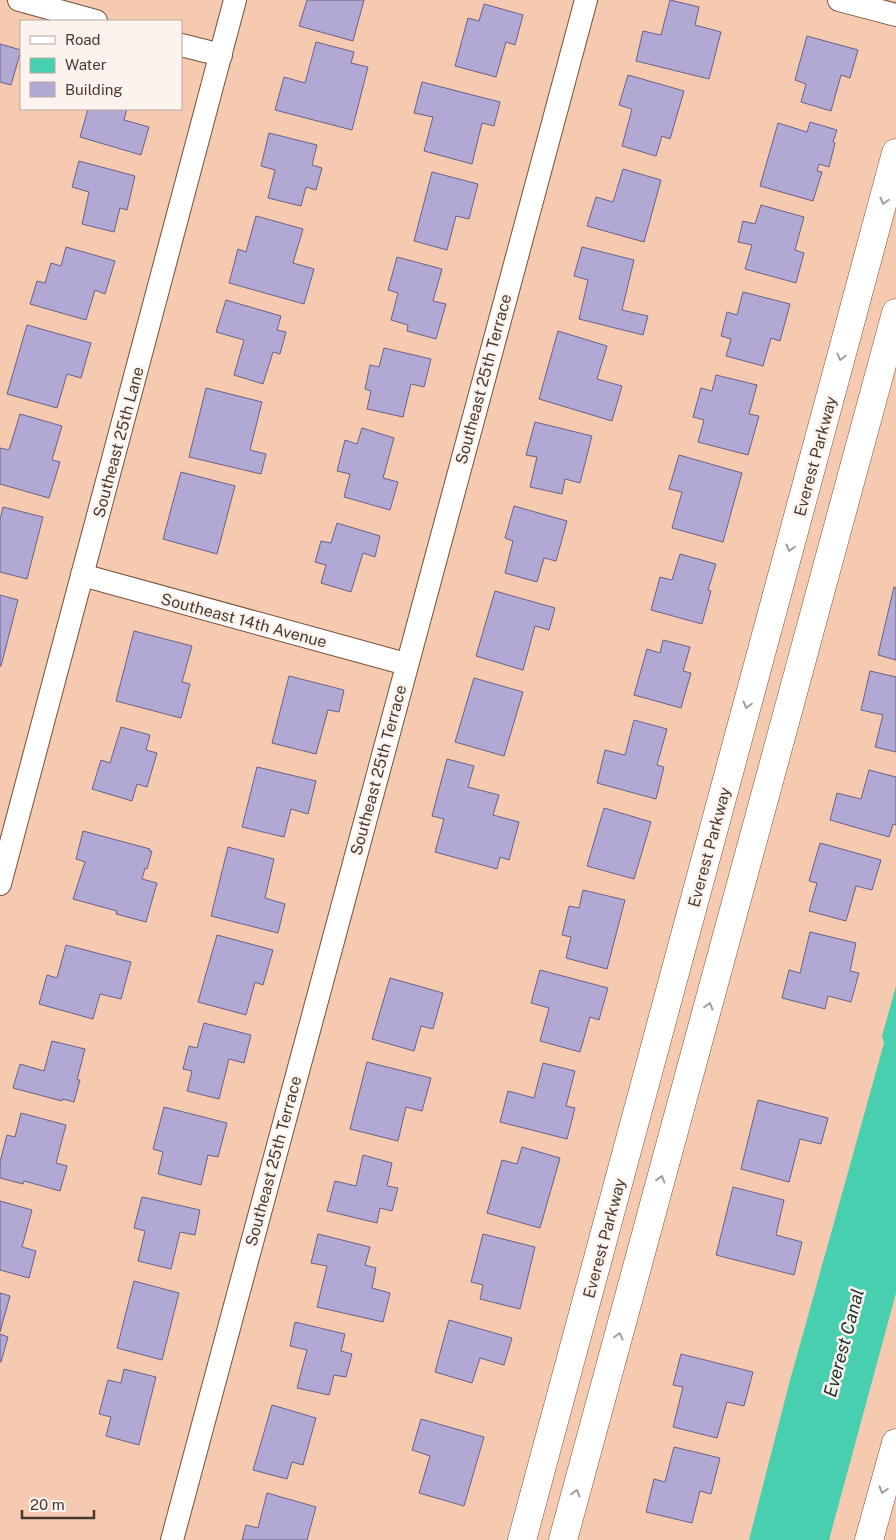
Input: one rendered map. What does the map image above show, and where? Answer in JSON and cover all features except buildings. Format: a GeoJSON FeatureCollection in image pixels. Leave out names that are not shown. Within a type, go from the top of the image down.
{"type":"FeatureCollection","features":[{"type":"Feature","properties":{"kind":"main road","name":"Everest Parkway"},"geometry":{"type":"LineString","coordinates":[[522,1540],[896,153]]}},
{"type":"Feature","properties":{"kind":"main road"},"geometry":{"type":"LineString","coordinates":[[563,1540],[896,313]]}},
{"type":"Feature","properties":{"kind":"main road"},"geometry":{"type":"LineString","coordinates":[[662,1021],[701,1032]]}},
{"type":"Feature","properties":{"kind":"main road"},"geometry":{"type":"LineString","coordinates":[[869,1540],[896,1443]]}},
{"type":"Feature","properties":{"kind":"street"},"geometry":{"type":"LineString","coordinates":[[19,0],[92,20]]}},
{"type":"Feature","properties":{"kind":"street","name":"Southeast 25th Lane"},"geometry":{"type":"LineString","coordinates":[[0,884],[235,0]]}},
{"type":"Feature","properties":{"kind":"street","name":"Southeast 25th Terrace"},"geometry":{"type":"LineString","coordinates":[[172,1540],[586,0]]}},
{"type":"Feature","properties":{"kind":"street"},"geometry":{"type":"LineString","coordinates":[[839,0],[896,15]]}},
{"type":"Feature","properties":{"kind":"street"},"geometry":{"type":"LineString","coordinates":[[182,45],[221,55]]}},
{"type":"Feature","properties":{"kind":"street","name":"Southeast 14th Avenue"},"geometry":{"type":"LineString","coordinates":[[82,576],[406,664]]}},
{"type":"Feature","properties":{"kind":"water","name":"Everest Canal"},"geometry":{"type":"Polygon","coordinates":[[[896,986],[896,1293],[829,1540],[749,1540],[789,1384],[884,1043],[882,1036],[896,986]]]}}]}
